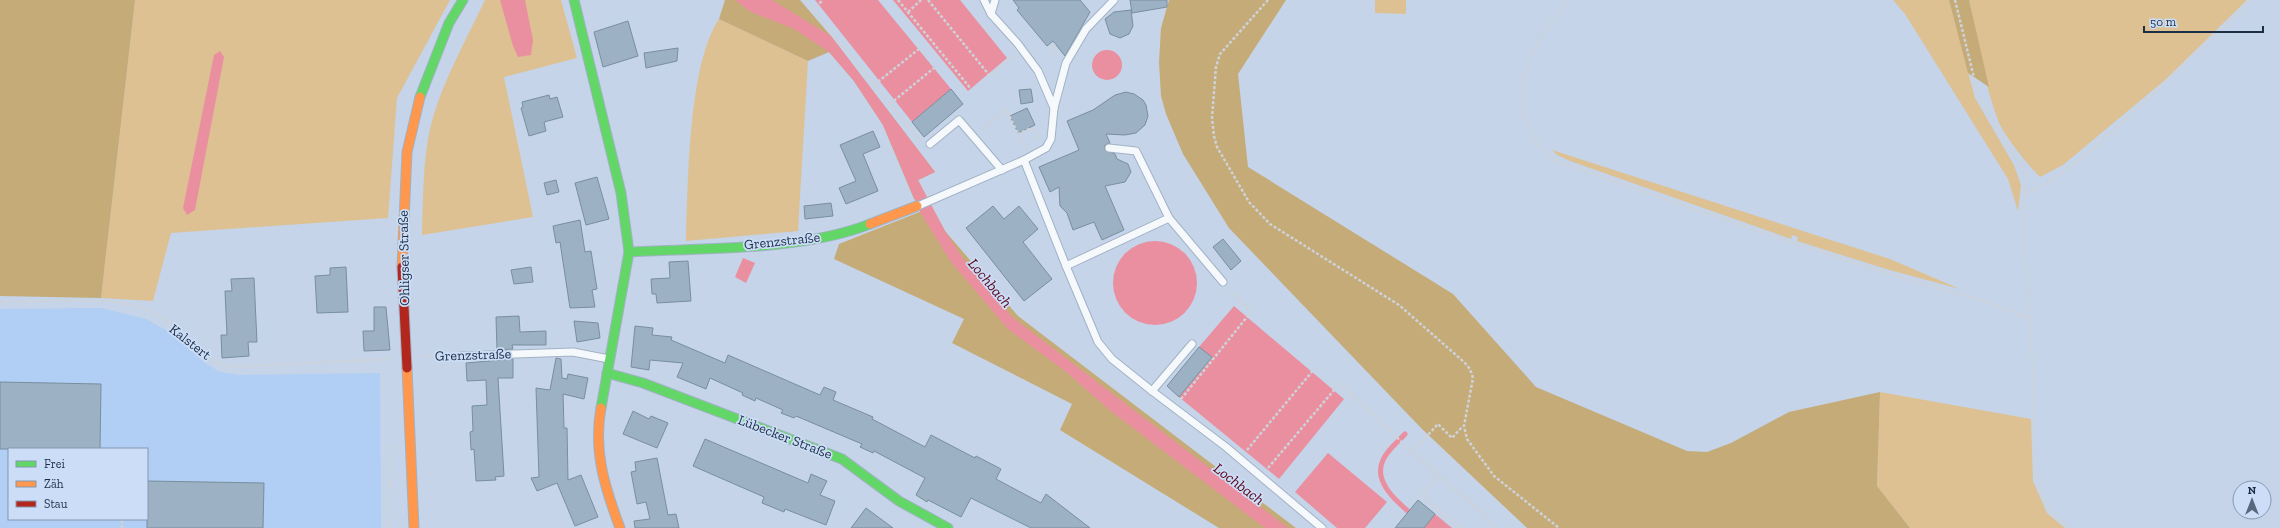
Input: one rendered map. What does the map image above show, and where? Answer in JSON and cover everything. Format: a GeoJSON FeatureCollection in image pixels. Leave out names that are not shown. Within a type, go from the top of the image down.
{"type":"FeatureCollection","features":[{"type":"Feature","properties":{"kind":"street","name":"Ohligser Straße"},"geometry":{"type":"LineString","coordinates":[[414,528],[402,260],[407,152],[425,82],[449,23],[463,0]]}},
{"type":"Feature","properties":{"kind":"street"},"geometry":{"type":"LineString","coordinates":[[574,0],[621,193],[629,252],[598,418],[597,461],[620,528]]}},
{"type":"Feature","properties":{"kind":"street","name":"Grenzstraße"},"geometry":{"type":"LineString","coordinates":[[629,252],[755,245],[850,232],[917,206]]}},
{"type":"Feature","properties":{"kind":"street","name":"Lübecker Straße"},"geometry":{"type":"LineString","coordinates":[[607,373],[643,383],[842,459],[899,501],[948,528]]}},
{"type":"Feature","properties":{"kind":"lane"},"geometry":{"type":"LineString","coordinates":[[984,0],[991,14],[1022,48],[1038,71],[1054,108]]}},
{"type":"Feature","properties":{"kind":"lane"},"geometry":{"type":"LineString","coordinates":[[991,14],[995,0]]}},
{"type":"Feature","properties":{"kind":"lane"},"geometry":{"type":"LineString","coordinates":[[1044,149],[1051,139],[1054,108],[1066,63],[1086,29],[1114,0]]}},
{"type":"Feature","properties":{"kind":"lane"},"geometry":{"type":"LineString","coordinates":[[930,144],[959,120],[1002,170]]}},
{"type":"Feature","properties":{"kind":"lane"},"geometry":{"type":"LineString","coordinates":[[1109,148],[1136,151],[1169,218],[1223,282]]}},
{"type":"Feature","properties":{"kind":"lane","name":"Grenzstraße"},"geometry":{"type":"LineString","coordinates":[[917,206],[1027,159],[1044,149]]}},
{"type":"Feature","properties":{"kind":"lane"},"geometry":{"type":"LineString","coordinates":[[1027,159],[1066,266],[1101,347],[1112,359],[1152,391],[1226,446],[1322,528]]}},
{"type":"Feature","properties":{"kind":"lane"},"geometry":{"type":"LineString","coordinates":[[1066,266],[1169,218]]}},
{"type":"Feature","properties":{"kind":"lane"},"geometry":{"type":"LineString","coordinates":[[1152,391],[1192,344]]}},
{"type":"Feature","properties":{"kind":"lane","name":"Grenzstraße"},"geometry":{"type":"LineString","coordinates":[[460,356],[573,352],[610,359]]}},
{"type":"Feature","properties":{"kind":"path"},"geometry":{"type":"LineString","coordinates":[[804,0],[925,147],[930,144]]}},
{"type":"Feature","properties":{"kind":"path"},"geometry":{"type":"LineString","coordinates":[[812,10],[823,0]]}},
{"type":"Feature","properties":{"kind":"path"},"geometry":{"type":"LineString","coordinates":[[898,0],[971,89]]}},
{"type":"Feature","properties":{"kind":"path"},"geometry":{"type":"LineString","coordinates":[[908,12],[921,0]]}},
{"type":"Feature","properties":{"kind":"path"},"geometry":{"type":"LineString","coordinates":[[928,0],[990,76],[1022,48]]}},
{"type":"Feature","properties":{"kind":"path"},"geometry":{"type":"LineString","coordinates":[[1268,0],[1220,54],[1216,67],[1212,118],[1217,147],[1249,202],[1270,224],[1399,305],[1464,362],[1470,369],[1473,378],[1464,426],[1467,439],[1494,476],[1559,528]]}},
{"type":"Feature","properties":{"kind":"path"},"geometry":{"type":"LineString","coordinates":[[1569,0],[1547,24],[1537,41],[1528,62],[1522,95],[1530,131],[1544,151],[1555,161],[1778,238],[1892,275],[1984,301],[2028,318]]}},
{"type":"Feature","properties":{"kind":"path"},"geometry":{"type":"LineString","coordinates":[[1955,0],[1979,98],[2026,174],[2024,234],[2028,318],[2033,374],[2035,469],[2038,486],[2042,497],[2057,518],[2070,528]]}},
{"type":"Feature","properties":{"kind":"path"},"geometry":{"type":"LineString","coordinates":[[2026,193],[2043,186],[2096,146],[2172,77],[2251,0]]}},
{"type":"Feature","properties":{"kind":"path"},"geometry":{"type":"LineString","coordinates":[[874,85],[918,49]]}},
{"type":"Feature","properties":{"kind":"path"},"geometry":{"type":"LineString","coordinates":[[890,104],[934,68]]}},
{"type":"Feature","properties":{"kind":"path"},"geometry":{"type":"LineString","coordinates":[[973,137],[1006,109],[1018,134],[1027,159]]}},
{"type":"Feature","properties":{"kind":"path"},"geometry":{"type":"LineString","coordinates":[[1018,134],[1029,129],[1034,129],[1044,149]]}},
{"type":"Feature","properties":{"kind":"path"},"geometry":{"type":"LineString","coordinates":[[1181,398],[1251,312],[1223,282]]}},
{"type":"Feature","properties":{"kind":"path","name":"Kalstert"},"geometry":{"type":"LineString","coordinates":[[0,302],[100,302],[142,308],[160,319],[211,359],[220,364],[234,367],[407,358]]}},
{"type":"Feature","properties":{"kind":"path"},"geometry":{"type":"LineString","coordinates":[[421,350],[422,365]]}},
{"type":"Feature","properties":{"kind":"path","name":"Grenzstraße"},"geometry":{"type":"LineString","coordinates":[[422,358],[460,356]]}},
{"type":"Feature","properties":{"kind":"path"},"geometry":{"type":"LineString","coordinates":[[1246,452],[1315,368]]}},
{"type":"Feature","properties":{"kind":"path"},"geometry":{"type":"LineString","coordinates":[[1267,469],[1340,383],[1390,432],[1486,516],[1495,528]]}},
{"type":"Feature","properties":{"kind":"path"},"geometry":{"type":"LineString","coordinates":[[1412,452],[1438,424],[1452,438],[1464,426]]}},
{"type":"Feature","properties":{"kind":"path"},"geometry":{"type":"LineString","coordinates":[[1438,475],[1421,496],[1461,528]]}},
{"type":"Feature","properties":{"kind":"shaded area"},"geometry":{"type":"Polygon","coordinates":[[[0,0],[135,0],[101,298],[0,296],[0,0]]]}},
{"type":"Feature","properties":{"kind":"shaded area"},"geometry":{"type":"Polygon","coordinates":[[[135,0],[450,0],[397,98],[388,218],[171,233],[153,301],[101,298],[135,0]]]}},
{"type":"Feature","properties":{"kind":"shaded area"},"geometry":{"type":"Polygon","coordinates":[[[485,0],[561,0],[577,58],[504,77],[533,217],[422,235],[425,167],[430,129],[447,79],[485,0]]]}},
{"type":"Feature","properties":{"kind":"shaded area"},"geometry":{"type":"Polygon","coordinates":[[[500,0],[525,0],[533,40],[531,55],[518,57],[513,46],[500,0]]]}},
{"type":"Feature","properties":{"kind":"shaded area"},"geometry":{"type":"Polygon","coordinates":[[[725,0],[800,0],[831,36],[935,172],[918,180],[925,194],[914,199],[883,125],[854,81],[829,52],[808,61],[719,19],[725,0]]]}},
{"type":"Feature","properties":{"kind":"shaded area"},"geometry":{"type":"Polygon","coordinates":[[[735,0],[772,0],[831,36],[935,172],[918,180],[945,231],[962,257],[1012,317],[1288,528],[1265,528],[1112,412],[1065,371],[1008,329],[951,262],[920,212],[883,125],[854,81],[829,52],[794,29],[751,12],[735,0]]]}},
{"type":"Feature","properties":{"kind":"shaded area"},"geometry":{"type":"Polygon","coordinates":[[[815,0],[878,0],[951,89],[912,122],[815,0]]]}},
{"type":"Feature","properties":{"kind":"shaded area"},"geometry":{"type":"Polygon","coordinates":[[[893,0],[960,0],[1007,58],[968,91],[893,0]]]}},
{"type":"Feature","properties":{"kind":"shaded area"},"geometry":{"type":"Polygon","coordinates":[[[1169,0],[1286,0],[1238,74],[1248,167],[1453,294],[1536,387],[1687,451],[1707,452],[1731,443],[1789,412],[1880,392],[1877,486],[1910,528],[1527,528],[1422,429],[1229,228],[1183,154],[1166,114],[1161,96],[1159,62],[1161,28],[1169,0]]]}},
{"type":"Feature","properties":{"kind":"shaded area"},"geometry":{"type":"Polygon","coordinates":[[[1375,0],[1406,0],[1406,14],[1375,13],[1375,0]]]}},
{"type":"Feature","properties":{"kind":"shaded area"},"geometry":{"type":"Polygon","coordinates":[[[1893,0],[1949,0],[1975,98],[2014,165],[2021,185],[2018,211],[2008,179],[1905,14],[1893,0]]]}},
{"type":"Feature","properties":{"kind":"shaded area"},"geometry":{"type":"Polygon","coordinates":[[[1949,0],[1969,0],[1989,87],[1968,73],[1949,0]]]}},
{"type":"Feature","properties":{"kind":"shaded area"},"geometry":{"type":"Polygon","coordinates":[[[1969,0],[2247,0],[2165,80],[2063,165],[2040,177],[2018,151],[1999,123],[1985,78],[1969,0]]]}},
{"type":"Feature","properties":{"kind":"shaded area"},"geometry":{"type":"Polygon","coordinates":[[[719,19],[808,61],[798,231],[686,241],[689,158],[695,94],[701,65],[709,39],[719,19]]]}},
{"type":"Feature","properties":{"kind":"shaded area"},"geometry":{"type":"Polygon","coordinates":[[[1107,50],[1118,54],[1122,65],[1118,76],[1107,80],[1096,76],[1092,65],[1096,54],[1107,50]]]}},
{"type":"Feature","properties":{"kind":"shaded area"},"geometry":{"type":"Polygon","coordinates":[[[220,51],[224,57],[195,210],[187,215],[183,208],[214,55],[220,51]]]}},
{"type":"Feature","properties":{"kind":"shaded area"},"geometry":{"type":"Polygon","coordinates":[[[1552,150],[1890,259],[1960,289],[1886,269],[1797,241],[1798,237],[1792,235],[1791,239],[1570,161],[1557,155],[1552,150]]]}},
{"type":"Feature","properties":{"kind":"shaded area"},"geometry":{"type":"Polygon","coordinates":[[[932,207],[945,231],[1018,316],[1296,528],[1219,528],[1060,430],[1072,404],[952,343],[964,319],[834,259],[839,244],[932,207]]]}},
{"type":"Feature","properties":{"kind":"shaded area"},"geometry":{"type":"Polygon","coordinates":[[[1155,241],[1163,242],[1178,248],[1190,260],[1196,275],[1196,291],[1190,306],[1178,318],[1163,324],[1155,325],[1147,324],[1132,318],[1120,306],[1114,291],[1113,283],[1114,275],[1120,260],[1132,248],[1147,242],[1155,241]]]}},
{"type":"Feature","properties":{"kind":"shaded area"},"geometry":{"type":"Polygon","coordinates":[[[743,258],[755,263],[746,283],[735,277],[743,258]]]}},
{"type":"Feature","properties":{"kind":"shaded area"},"geometry":{"type":"Polygon","coordinates":[[[1234,306],[1344,399],[1279,479],[1179,397],[1212,358],[1199,347],[1234,306]]]}},
{"type":"Feature","properties":{"kind":"shaded area"},"geometry":{"type":"Polygon","coordinates":[[[101,308],[146,319],[171,333],[205,363],[220,372],[239,375],[380,373],[381,528],[0,528],[0,309],[101,308]]]}},
{"type":"Feature","properties":{"kind":"shaded area"},"geometry":{"type":"Polygon","coordinates":[[[1880,392],[2031,419],[2033,481],[2047,513],[2065,528],[1910,528],[1877,486],[1880,392]]]}},
{"type":"Feature","properties":{"kind":"shaded area"},"geometry":{"type":"Polygon","coordinates":[[[1328,453],[1387,502],[1365,528],[1337,528],[1295,492],[1328,453]]]}},
{"type":"Feature","properties":{"kind":"shaded area"},"geometry":{"type":"Polygon","coordinates":[[[1435,514],[1452,528],[1424,528],[1435,514]]]}},
{"type":"Feature","properties":{"kind":"building"},"geometry":{"type":"Polygon","coordinates":[[[1013,0],[1080,0],[1090,12],[1065,56],[1053,41],[1047,46],[1017,10],[1019,8],[1013,0]]]}},
{"type":"Feature","properties":{"kind":"building"},"geometry":{"type":"Polygon","coordinates":[[[1130,0],[1167,0],[1167,7],[1132,13],[1130,0]]]}},
{"type":"Feature","properties":{"kind":"building"},"geometry":{"type":"Polygon","coordinates":[[[1131,10],[1133,26],[1129,34],[1120,38],[1110,34],[1105,19],[1114,12],[1131,10]]]}},
{"type":"Feature","properties":{"kind":"building"},"geometry":{"type":"Polygon","coordinates":[[[628,21],[638,56],[603,67],[594,32],[628,21]]]}},
{"type":"Feature","properties":{"kind":"building"},"geometry":{"type":"Polygon","coordinates":[[[678,48],[677,61],[646,68],[644,53],[678,48]]]}},
{"type":"Feature","properties":{"kind":"building"},"geometry":{"type":"Polygon","coordinates":[[[951,89],[963,104],[924,137],[912,122],[951,89]]]}},
{"type":"Feature","properties":{"kind":"building"},"geometry":{"type":"Polygon","coordinates":[[[1031,89],[1033,102],[1021,104],[1019,90],[1031,89]]]}},
{"type":"Feature","properties":{"kind":"building"},"geometry":{"type":"Polygon","coordinates":[[[1126,92],[1134,94],[1143,100],[1146,105],[1148,116],[1145,125],[1136,133],[1125,135],[1106,134],[1110,143],[1105,145],[1105,150],[1115,154],[1117,159],[1128,164],[1131,172],[1125,182],[1105,186],[1124,230],[1102,240],[1094,222],[1073,230],[1067,213],[1060,206],[1059,187],[1050,192],[1039,167],[1079,150],[1067,121],[1093,110],[1115,95],[1126,92]]]}},
{"type":"Feature","properties":{"kind":"building"},"geometry":{"type":"Polygon","coordinates":[[[549,95],[550,99],[557,97],[563,117],[544,122],[546,131],[529,136],[521,108],[523,107],[522,102],[549,95]]]}},
{"type":"Feature","properties":{"kind":"building"},"geometry":{"type":"Polygon","coordinates":[[[1027,108],[1035,125],[1018,133],[1010,116],[1027,108]]]}},
{"type":"Feature","properties":{"kind":"building"},"geometry":{"type":"Polygon","coordinates":[[[873,131],[880,147],[863,154],[878,191],[846,204],[839,188],[856,181],[840,145],[873,131]]]}},
{"type":"Feature","properties":{"kind":"building"},"geometry":{"type":"Polygon","coordinates":[[[597,177],[609,219],[586,225],[575,183],[597,177]]]}},
{"type":"Feature","properties":{"kind":"building"},"geometry":{"type":"Polygon","coordinates":[[[556,180],[559,192],[547,195],[544,183],[556,180]]]}},
{"type":"Feature","properties":{"kind":"building"},"geometry":{"type":"Polygon","coordinates":[[[831,203],[833,216],[805,219],[804,206],[831,203]]]}},
{"type":"Feature","properties":{"kind":"building"},"geometry":{"type":"Polygon","coordinates":[[[993,206],[1004,219],[1019,206],[1038,229],[1023,242],[1052,279],[1024,301],[966,228],[993,206]]]}},
{"type":"Feature","properties":{"kind":"building"},"geometry":{"type":"Polygon","coordinates":[[[580,220],[585,252],[591,251],[597,289],[592,290],[595,307],[570,308],[560,242],[556,243],[553,226],[580,220]]]}},
{"type":"Feature","properties":{"kind":"building"},"geometry":{"type":"Polygon","coordinates":[[[1223,239],[1241,261],[1231,270],[1213,247],[1223,239]]]}},
{"type":"Feature","properties":{"kind":"building"},"geometry":{"type":"Polygon","coordinates":[[[688,261],[691,301],[657,303],[656,294],[652,294],[651,279],[670,278],[669,262],[688,261]]]}},
{"type":"Feature","properties":{"kind":"building"},"geometry":{"type":"Polygon","coordinates":[[[346,267],[348,312],[317,313],[315,276],[330,275],[330,268],[346,267]]]}},
{"type":"Feature","properties":{"kind":"building"},"geometry":{"type":"Polygon","coordinates":[[[531,267],[533,282],[514,284],[511,270],[531,267]]]}},
{"type":"Feature","properties":{"kind":"building"},"geometry":{"type":"Polygon","coordinates":[[[254,278],[257,342],[248,342],[249,356],[222,358],[221,335],[227,335],[225,291],[232,291],[231,279],[254,278]]]}},
{"type":"Feature","properties":{"kind":"building"},"geometry":{"type":"Polygon","coordinates":[[[374,307],[386,307],[390,350],[364,351],[363,331],[374,331],[374,307]]]}},
{"type":"Feature","properties":{"kind":"building"},"geometry":{"type":"Polygon","coordinates":[[[519,316],[520,332],[546,331],[546,345],[512,345],[513,349],[497,350],[496,317],[519,316]]]}},
{"type":"Feature","properties":{"kind":"building"},"geometry":{"type":"Polygon","coordinates":[[[574,321],[598,323],[600,338],[577,342],[574,321]]]}},
{"type":"Feature","properties":{"kind":"building"},"geometry":{"type":"Polygon","coordinates":[[[635,326],[653,328],[652,335],[672,337],[671,340],[725,363],[728,355],[820,395],[824,387],[836,392],[833,400],[873,417],[872,419],[925,447],[931,435],[975,458],[976,456],[1001,469],[996,479],[1041,503],[1046,494],[1090,528],[1031,528],[971,498],[961,517],[928,500],[927,502],[916,495],[925,478],[874,451],[873,453],[860,447],[862,444],[796,416],[794,418],[781,413],[783,410],[756,398],[755,401],[742,395],[743,393],[710,378],[706,389],[677,377],[683,363],[650,360],[649,370],[631,367],[635,326]]]}},
{"type":"Feature","properties":{"kind":"building"},"geometry":{"type":"Polygon","coordinates":[[[1199,347],[1212,357],[1179,397],[1167,386],[1199,347]]]}},
{"type":"Feature","properties":{"kind":"building"},"geometry":{"type":"Polygon","coordinates":[[[556,358],[561,359],[562,378],[567,379],[568,374],[588,378],[584,399],[563,394],[564,428],[567,428],[568,480],[581,475],[598,517],[575,526],[557,483],[537,491],[531,478],[539,477],[536,388],[550,390],[556,358]]]}},
{"type":"Feature","properties":{"kind":"building"},"geometry":{"type":"Polygon","coordinates":[[[513,359],[513,378],[498,378],[504,476],[495,477],[496,480],[476,481],[474,449],[471,450],[470,432],[473,431],[472,406],[487,405],[486,380],[467,381],[466,363],[513,359]]]}},
{"type":"Feature","properties":{"kind":"building"},"geometry":{"type":"Polygon","coordinates":[[[0,382],[101,384],[100,448],[0,449],[0,382]]]}},
{"type":"Feature","properties":{"kind":"building"},"geometry":{"type":"Polygon","coordinates":[[[633,411],[649,419],[651,416],[668,423],[657,448],[623,434],[633,411]]]}},
{"type":"Feature","properties":{"kind":"building"},"geometry":{"type":"Polygon","coordinates":[[[705,439],[808,483],[811,474],[827,481],[820,495],[835,501],[826,525],[785,509],[784,512],[762,503],[764,497],[693,466],[705,439]]]}},
{"type":"Feature","properties":{"kind":"building"},"geometry":{"type":"Polygon","coordinates":[[[657,458],[668,515],[676,514],[679,528],[635,528],[634,521],[650,519],[646,502],[637,504],[631,472],[636,471],[635,462],[657,458]]]}},
{"type":"Feature","properties":{"kind":"building"},"geometry":{"type":"Polygon","coordinates":[[[148,481],[264,483],[263,528],[147,528],[148,481]]]}},
{"type":"Feature","properties":{"kind":"building"},"geometry":{"type":"Polygon","coordinates":[[[1418,500],[1435,514],[1424,528],[1395,528],[1418,500]]]}},
{"type":"Feature","properties":{"kind":"building"},"geometry":{"type":"Polygon","coordinates":[[[866,508],[893,528],[851,528],[866,508]]]}},
{"type":"Feature","properties":{"kind":"waterway"},"geometry":{"type":"LineString","coordinates":[[1405,434],[1385,456],[1381,468],[1381,475],[1383,483],[1392,496],[1409,512]]}},
{"type":"Feature","properties":{"kind":"traffic: fast"},"geometry":{"type":"LineString","coordinates":[[420,97],[449,23],[463,0]]}},
{"type":"Feature","properties":{"kind":"traffic: fast"},"geometry":{"type":"LineString","coordinates":[[574,0],[621,193],[629,252],[601,408]]}},
{"type":"Feature","properties":{"kind":"traffic: fast"},"geometry":{"type":"LineString","coordinates":[[629,252],[719,249],[783,244],[843,233],[870,224]]}},
{"type":"Feature","properties":{"kind":"traffic: fast"},"geometry":{"type":"LineString","coordinates":[[607,373],[643,383],[842,459],[899,501],[948,528]]}},
{"type":"Feature","properties":{"kind":"traffic: slow"},"geometry":{"type":"LineString","coordinates":[[402,267],[407,152],[420,97]]}},
{"type":"Feature","properties":{"kind":"traffic: slow"},"geometry":{"type":"LineString","coordinates":[[870,224],[917,206]]}},
{"type":"Feature","properties":{"kind":"traffic: slow"},"geometry":{"type":"LineString","coordinates":[[407,368],[414,528]]}},
{"type":"Feature","properties":{"kind":"traffic: slow"},"geometry":{"type":"LineString","coordinates":[[601,408],[598,439],[602,469],[605,484],[620,528]]}},
{"type":"Feature","properties":{"kind":"traffic: jam"},"geometry":{"type":"LineString","coordinates":[[402,267],[407,368]]}},
{"type":"Feature","properties":{"kind":"water label","name":"Lochbach"},"geometry":{"type":"Point","coordinates":[990,283]}},
{"type":"Feature","properties":{"kind":"water label","name":"Lochbach"},"geometry":{"type":"Point","coordinates":[1239,484]}}]}
